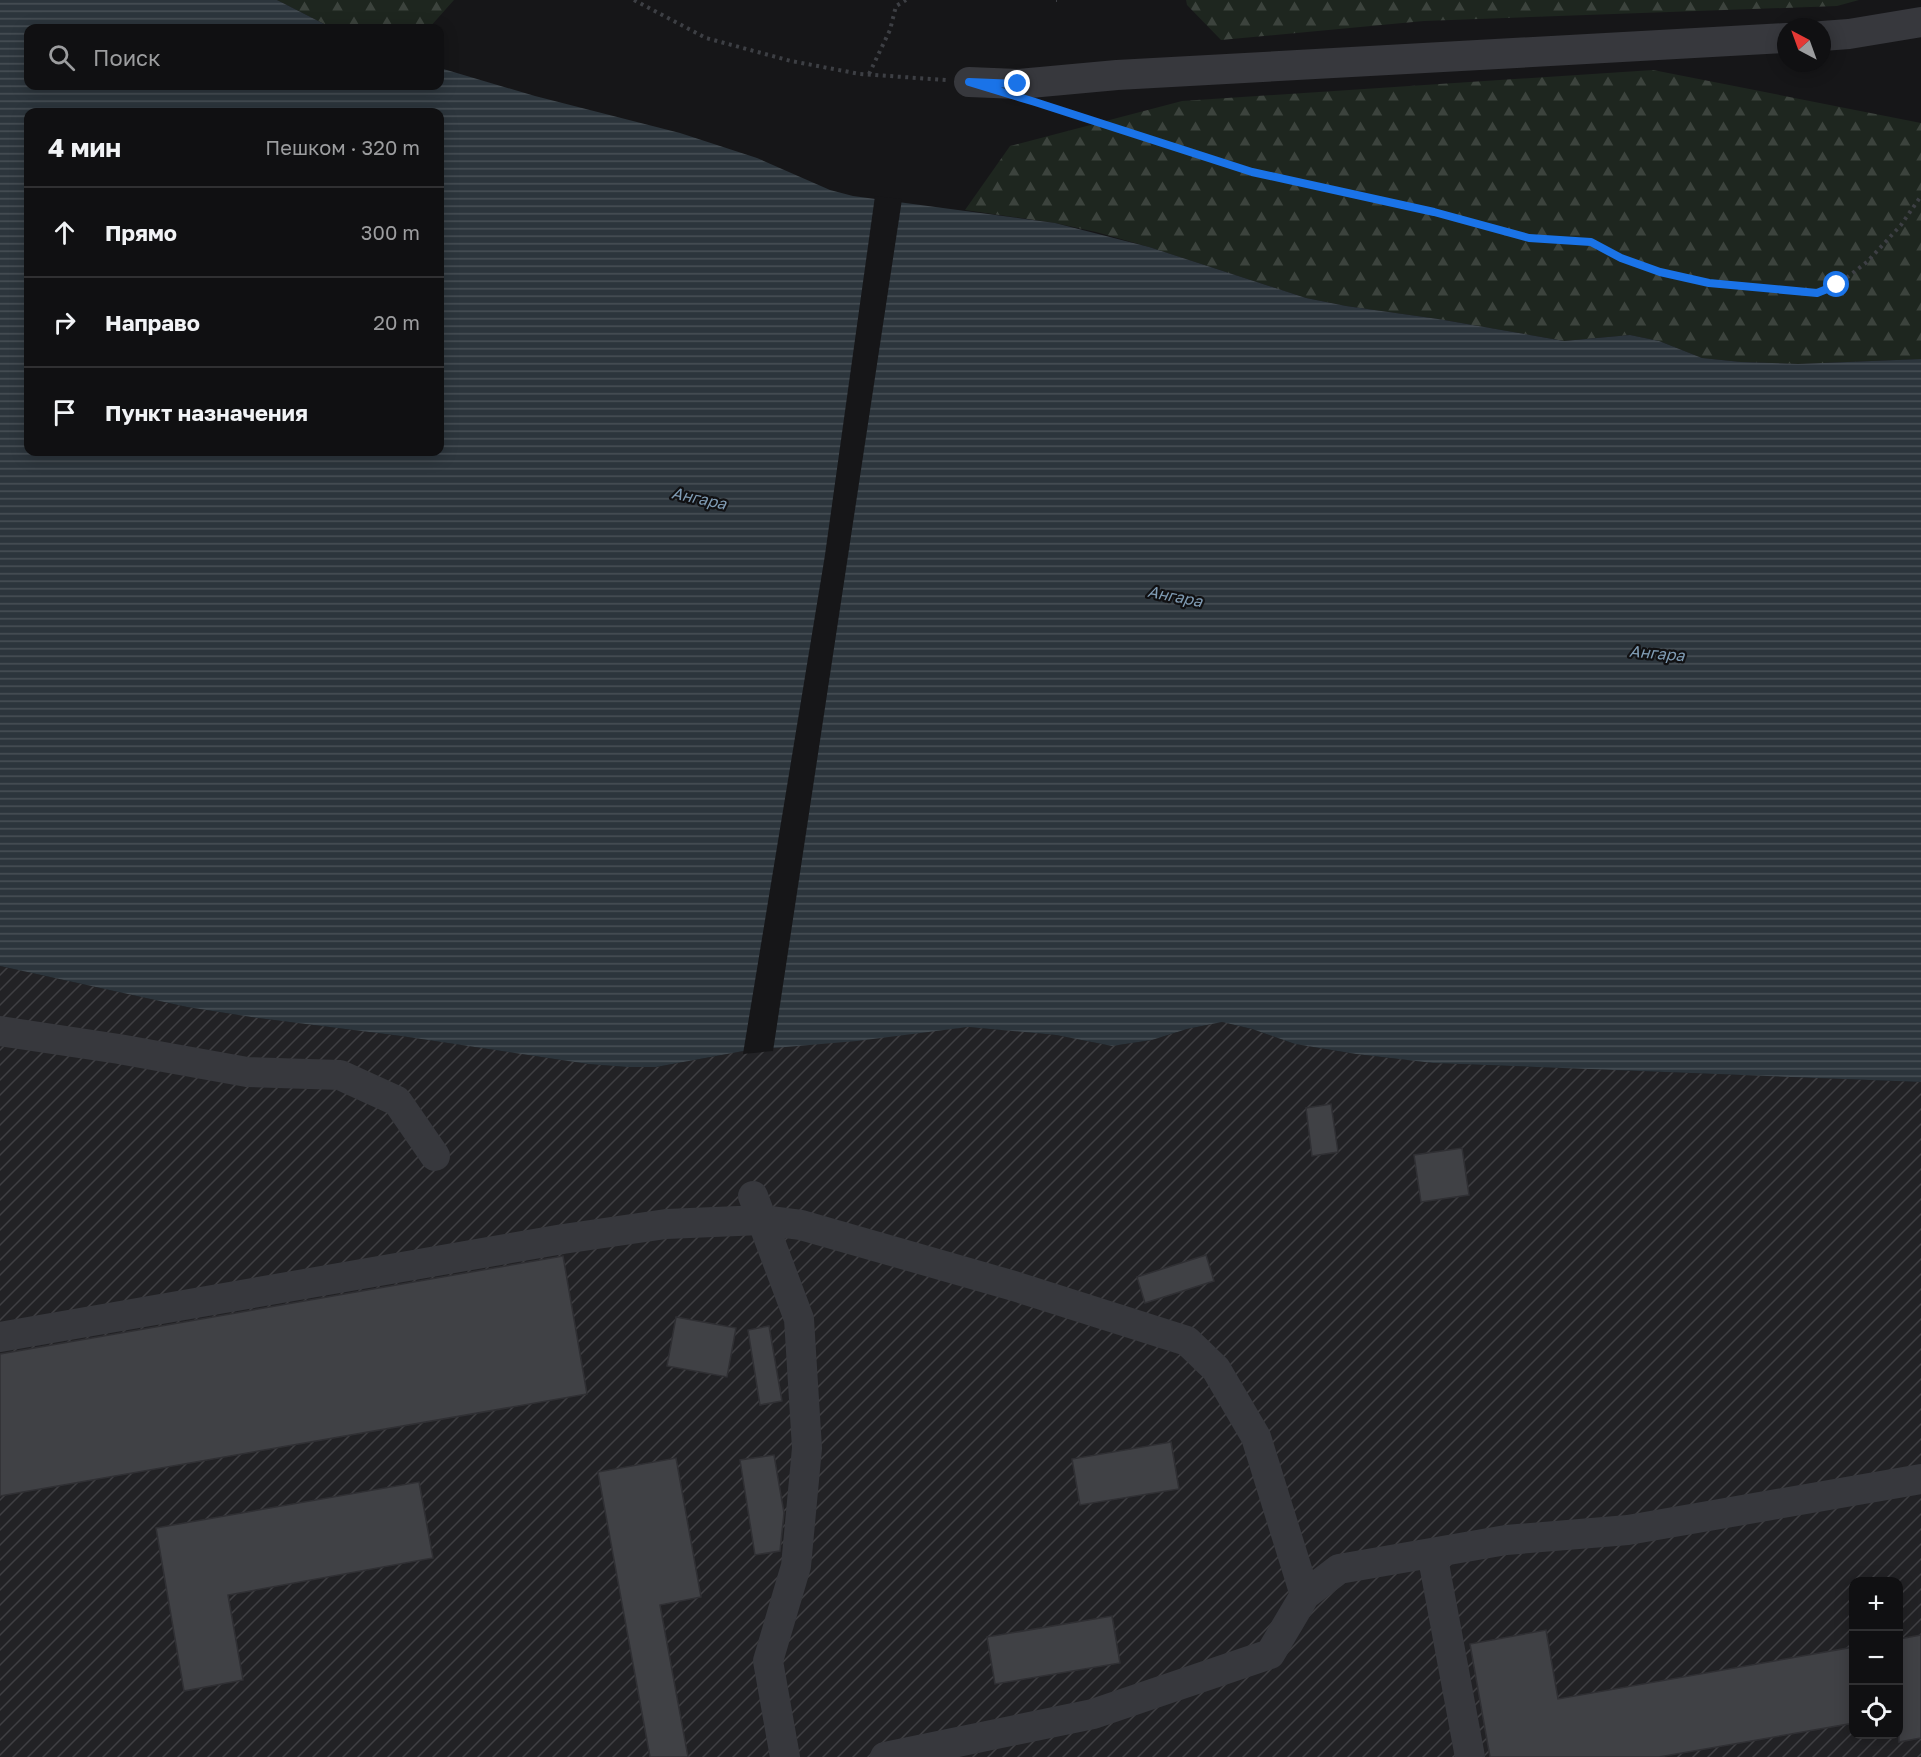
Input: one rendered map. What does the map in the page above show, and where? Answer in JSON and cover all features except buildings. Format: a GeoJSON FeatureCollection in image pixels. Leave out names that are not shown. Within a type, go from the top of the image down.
{"type":"FeatureCollection","features":[{"type":"Feature","properties":{"kind":"lane"},"geometry":{"type":"LineString","coordinates":[[1831,35],[1921,22]]}},
{"type":"Feature","properties":{"kind":"lane"},"geometry":{"type":"LineString","coordinates":[[969,82],[1018,84],[1117,75],[1777,38]]}},
{"type":"Feature","properties":{"kind":"lane"},"geometry":{"type":"LineString","coordinates":[[0,1032],[119,1048],[247,1071],[340,1075],[397,1101],[435,1156]]}},
{"type":"Feature","properties":{"kind":"lane"},"geometry":{"type":"LineString","coordinates":[[758,1208],[798,1319],[807,1448],[796,1566],[768,1660],[785,1757]]}},
{"type":"Feature","properties":{"kind":"lane"},"geometry":{"type":"LineString","coordinates":[[0,1337],[758,1208],[801,1225],[1014,1286],[1187,1341],[1216,1369],[1256,1437],[1305,1595]]}},
{"type":"Feature","properties":{"kind":"lane"},"geometry":{"type":"LineString","coordinates":[[885,1757],[1093,1714],[1270,1654],[1305,1595],[1339,1569],[1506,1540],[1628,1530],[1921,1479]]}},
{"type":"Feature","properties":{"kind":"lane"},"geometry":{"type":"LineString","coordinates":[[1432,1553],[1470,1757]]}},
{"type":"Feature","properties":{"kind":"path"},"geometry":{"type":"LineString","coordinates":[[634,0],[706,38],[790,62],[869,74],[969,82]]}},
{"type":"Feature","properties":{"kind":"path"},"geometry":{"type":"LineString","coordinates":[[869,74],[890,30],[896,6],[906,0]]}},
{"type":"Feature","properties":{"kind":"path"},"geometry":{"type":"LineString","coordinates":[[1046,105],[1252,172],[1434,212],[1529,238],[1591,242],[1621,258],[1660,272],[1709,283],[1817,293],[1837,285],[1867,262],[1901,225],[1921,196]]}},
{"type":"Feature","properties":{"kind":"shaded area"},"geometry":{"type":"Polygon","coordinates":[[[0,966],[187,1007],[588,1064],[627,1067],[656,1067],[749,1050],[968,1027],[1056,1035],[1112,1046],[1152,1040],[1187,1029],[1222,1022],[1252,1029],[1295,1044],[1433,1063],[1921,1082],[1921,1757],[0,1757],[0,966]]]}},
{"type":"Feature","properties":{"kind":"green space"},"geometry":{"type":"Polygon","coordinates":[[[277,0],[454,0],[433,24],[324,24],[277,0]]]}},
{"type":"Feature","properties":{"kind":"green space"},"geometry":{"type":"Polygon","coordinates":[[[1186,0],[1859,0],[1837,6],[1424,21],[1221,40],[1187,5],[1186,0]]]}},
{"type":"Feature","properties":{"kind":"green space"},"geometry":{"type":"Polygon","coordinates":[[[1653,70],[1921,123],[1921,359],[1798,364],[1741,362],[1702,358],[1659,341],[1630,335],[1564,341],[1306,298],[1096,232],[1055,223],[965,210],[1010,146],[1182,101],[1653,70]]]}},
{"type":"Feature","properties":{"kind":"water","name":"Ангара"},"geometry":{"type":"Polygon","coordinates":[[[0,0],[277,0],[324,24],[24,24],[24,90],[444,90],[444,69],[535,96],[680,133],[757,158],[830,190],[853,196],[1055,223],[1149,247],[1306,298],[1346,306],[1564,341],[1630,335],[1659,341],[1702,358],[1741,362],[1798,364],[1921,359],[1921,1082],[1433,1063],[1295,1044],[1252,1029],[1222,1022],[1187,1029],[1152,1040],[1112,1046],[1056,1035],[968,1027],[857,1041],[749,1050],[656,1067],[627,1067],[588,1064],[187,1007],[0,966],[0,0]]]}},
{"type":"Feature","properties":{"kind":"pier"},"geometry":{"type":"Polygon","coordinates":[[[875,196],[902,199],[773,1051],[743,1054],[825,555],[875,196]]]}},
{"type":"Feature","properties":{"kind":"route"},"geometry":{"type":"LineString","coordinates":[[1018,84],[969,82],[1252,172],[1434,212],[1529,238],[1591,242],[1621,258],[1660,272],[1709,283],[1817,293],[1837,285]]}}]}
